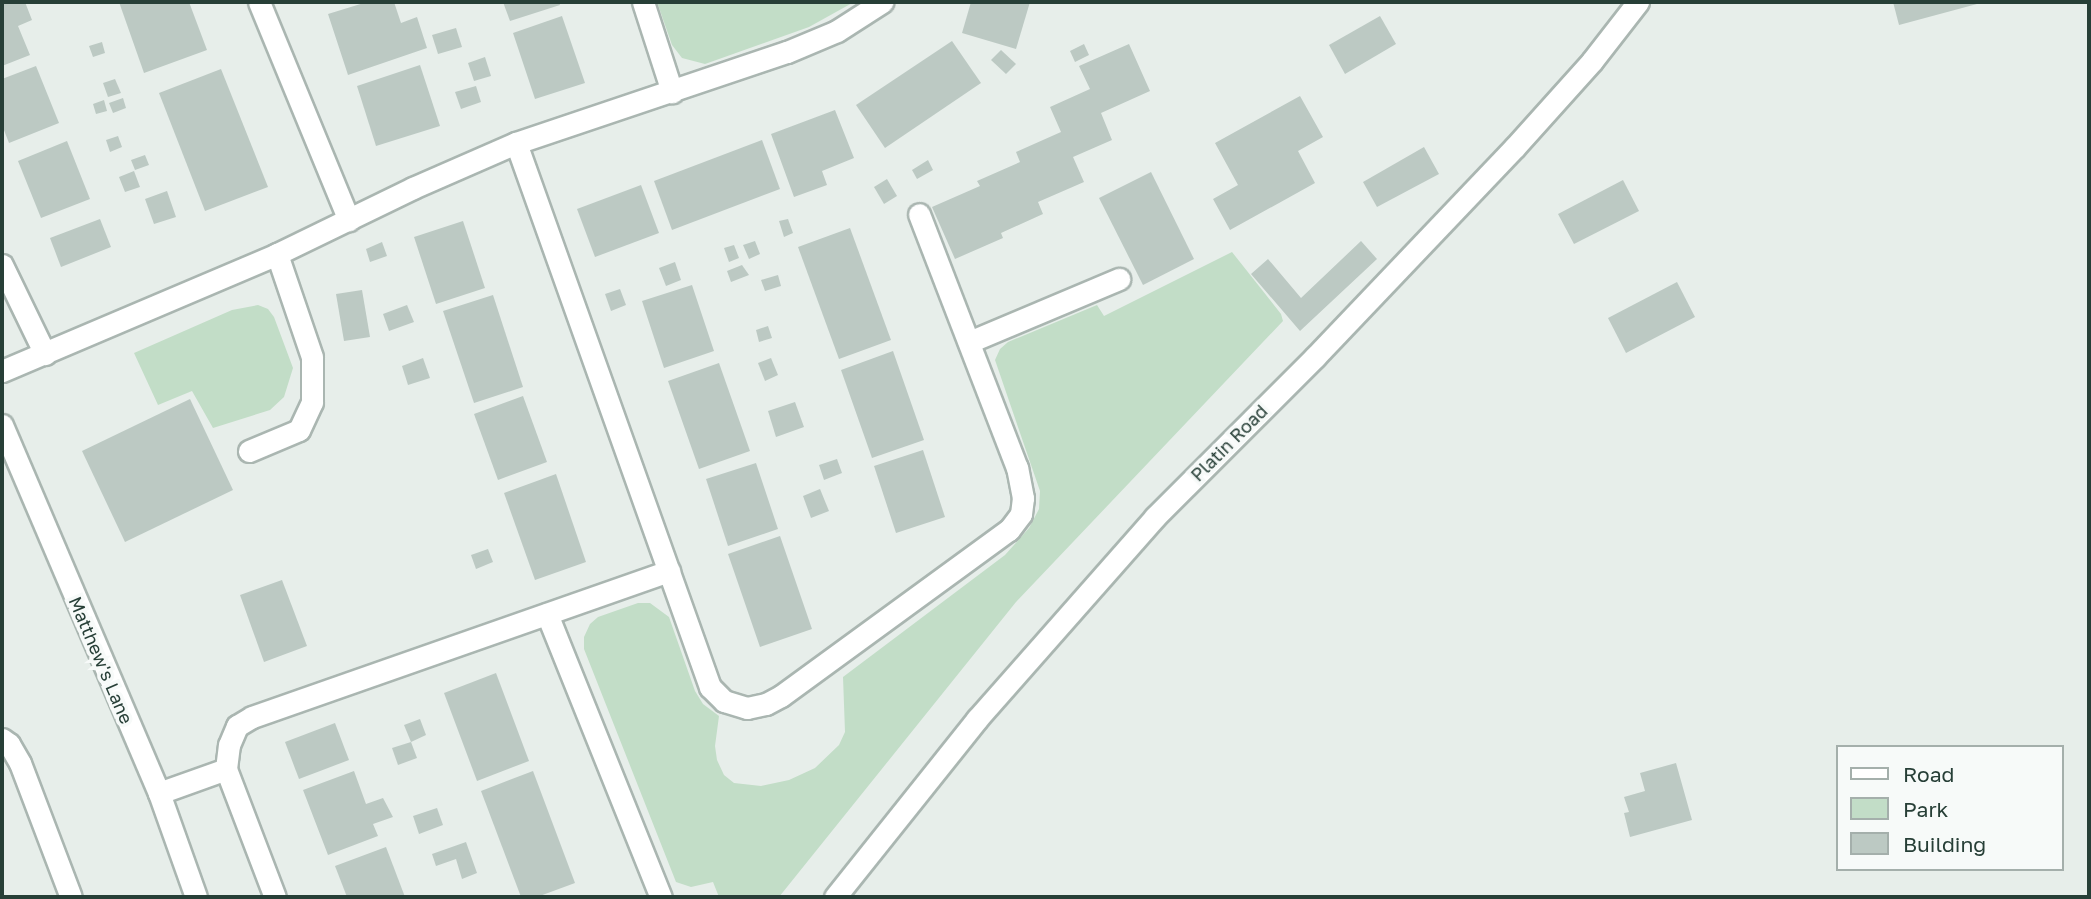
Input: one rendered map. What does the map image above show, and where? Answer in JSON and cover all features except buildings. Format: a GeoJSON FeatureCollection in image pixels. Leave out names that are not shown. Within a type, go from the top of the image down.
{"type":"FeatureCollection","features":[{"type":"Feature","properties":{"kind":"street"},"geometry":{"type":"LineString","coordinates":[[259,2],[349,220]]}},
{"type":"Feature","properties":{"kind":"street"},"geometry":{"type":"LineString","coordinates":[[643,2],[672,92]]}},
{"type":"Feature","properties":{"kind":"street"},"geometry":{"type":"LineString","coordinates":[[2,371],[277,254],[413,188],[516,143],[787,52],[837,31],[882,2]]}},
{"type":"Feature","properties":{"kind":"street","name":"Platin Road"},"geometry":{"type":"LineString","coordinates":[[835,897],[977,719],[1155,517],[1315,357],[1514,148],[1592,61],[1638,2]]}},
{"type":"Feature","properties":{"kind":"street"},"geometry":{"type":"LineString","coordinates":[[516,143],[710,687],[724,701],[747,708],[766,704],[781,696],[1009,530],[1021,514],[1020,476],[919,214]]}},
{"type":"Feature","properties":{"kind":"street"},"geometry":{"type":"LineString","coordinates":[[249,451],[299,430],[312,402],[312,357],[277,254]]}},
{"type":"Feature","properties":{"kind":"street"},"geometry":{"type":"LineString","coordinates":[[2,265],[45,354]]}},
{"type":"Feature","properties":{"kind":"street"},"geometry":{"type":"LineString","coordinates":[[969,342],[1119,279]]}},
{"type":"Feature","properties":{"kind":"street","name":"Matthew's Lane"},"geometry":{"type":"LineString","coordinates":[[2,425],[159,793],[196,897]]}},
{"type":"Feature","properties":{"kind":"street"},"geometry":{"type":"LineString","coordinates":[[275,897],[226,769],[229,744],[237,726],[252,717],[669,571]]}},
{"type":"Feature","properties":{"kind":"street"},"geometry":{"type":"LineString","coordinates":[[547,614],[661,897]]}},
{"type":"Feature","properties":{"kind":"street"},"geometry":{"type":"LineString","coordinates":[[2,739],[9,744],[20,763],[71,897]]}},
{"type":"Feature","properties":{"kind":"street"},"geometry":{"type":"LineString","coordinates":[[159,793],[226,769]]}},
{"type":"Feature","properties":{"kind":"green space"},"geometry":{"type":"Polygon","coordinates":[[[657,2],[854,2],[809,27],[705,64],[682,58],[672,45],[657,2]]]}},
{"type":"Feature","properties":{"kind":"green space"},"geometry":{"type":"Polygon","coordinates":[[[1232,252],[1281,314],[1283,321],[1016,602],[779,897],[719,897],[713,882],[691,887],[676,882],[584,649],[584,637],[590,624],[598,617],[638,603],[650,603],[669,617],[695,691],[703,704],[719,716],[715,746],[717,760],[724,775],[734,783],[761,786],[789,780],[815,768],[839,745],[845,732],[843,677],[1005,555],[1029,528],[1039,509],[1040,491],[995,360],[1000,349],[1008,342],[1097,305],[1104,316],[1232,252]]]}},
{"type":"Feature","properties":{"kind":"green space"},"geometry":{"type":"Polygon","coordinates":[[[258,305],[268,309],[274,317],[293,368],[284,397],[270,410],[213,428],[192,391],[158,405],[134,353],[232,310],[258,305]]]}}]}
